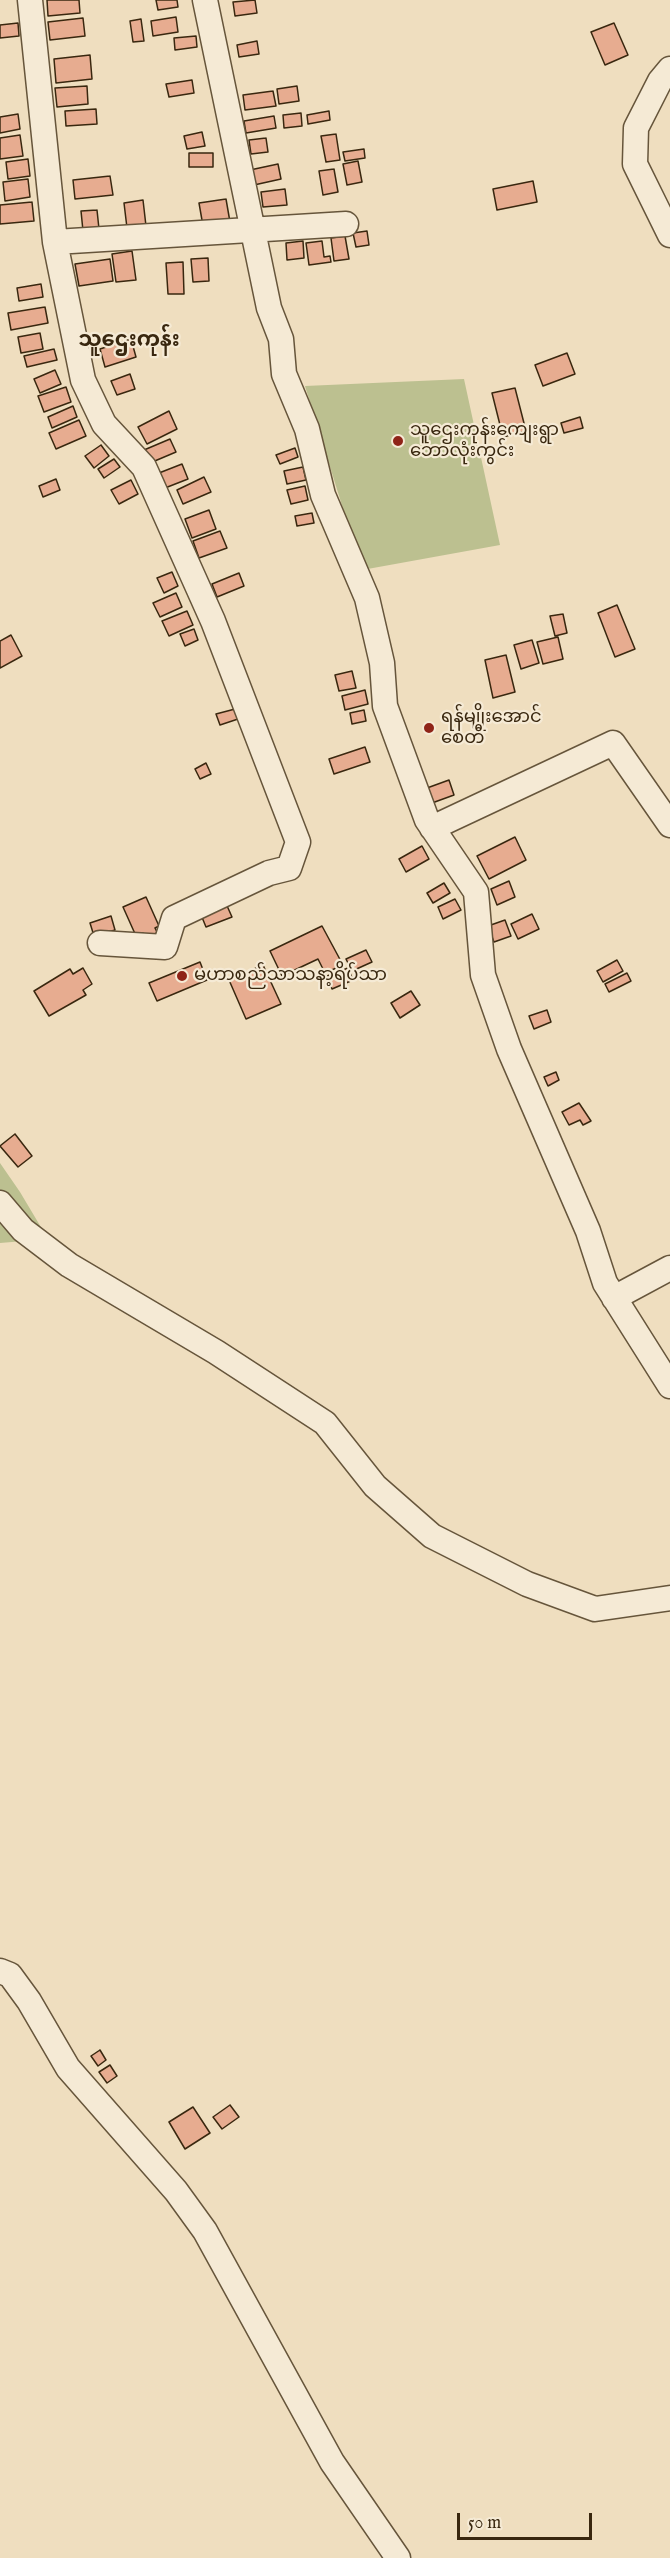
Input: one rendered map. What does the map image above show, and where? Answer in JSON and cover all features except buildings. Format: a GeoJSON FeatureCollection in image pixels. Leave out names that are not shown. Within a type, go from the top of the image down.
{"type":"FeatureCollection","features":[{"type":"Feature","properties":{"kind":"street"},"geometry":{"type":"LineString","coordinates":[[30,0],[55,242],[83,380],[104,424],[144,467],[213,621],[298,842],[289,868],[269,873],[174,918],[165,947],[100,943]]}},
{"type":"Feature","properties":{"kind":"street"},"geometry":{"type":"LineString","coordinates":[[205,0],[269,308],[281,339],[284,374],[307,429],[323,495],[367,598],[382,663],[386,706],[409,775],[432,828],[476,892],[483,975],[509,1049],[588,1231],[605,1283],[670,1386]]}},
{"type":"Feature","properties":{"kind":"street"},"geometry":{"type":"LineString","coordinates":[[670,69],[663,88],[636,128],[635,165],[670,235]]}},
{"type":"Feature","properties":{"kind":"street"},"geometry":{"type":"LineString","coordinates":[[55,242],[346,224]]}},
{"type":"Feature","properties":{"kind":"street"},"geometry":{"type":"LineString","coordinates":[[432,828],[613,743],[670,825]]}},
{"type":"Feature","properties":{"kind":"street"},"geometry":{"type":"LineString","coordinates":[[0,1203],[22,1230],[69,1265],[216,1352],[325,1423],[375,1486],[432,1536],[527,1584],[595,1609],[670,1598]]}},
{"type":"Feature","properties":{"kind":"street"},"geometry":{"type":"LineString","coordinates":[[614,1298],[670,1268]]}},
{"type":"Feature","properties":{"kind":"street"},"geometry":{"type":"LineString","coordinates":[[0,1971],[10,1975],[68,2068],[176,2191],[205,2231],[332,2462],[398,2558]]}},
{"type":"Feature","properties":{"kind":"green space"},"geometry":{"type":"Polygon","coordinates":[[[464,379],[500,545],[362,570],[305,386],[464,379]]]}},
{"type":"Feature","properties":{"kind":"green space"},"geometry":{"type":"Polygon","coordinates":[[[0,1163],[20,1192],[48,1239],[0,1243],[0,1163]]]}},
{"type":"Feature","properties":{"kind":"place","name":"သူဌေးကုန်းကျေးရွာ ဘောလုံးကွင်း"},"geometry":{"type":"Point","coordinates":[398,441]}},
{"type":"Feature","properties":{"kind":"place","name":"ရန်မျိုးအောင် စေတီ"},"geometry":{"type":"Point","coordinates":[429,728]}},
{"type":"Feature","properties":{"kind":"place","name":"မဟာစည်သာသနာ့ရိပ်သာ"},"geometry":{"type":"Point","coordinates":[182,976]}},
{"type":"Feature","properties":{"kind":"district","name":"သူဌေးကုန်း"},"geometry":{"type":"Point","coordinates":[129,342]}}]}
